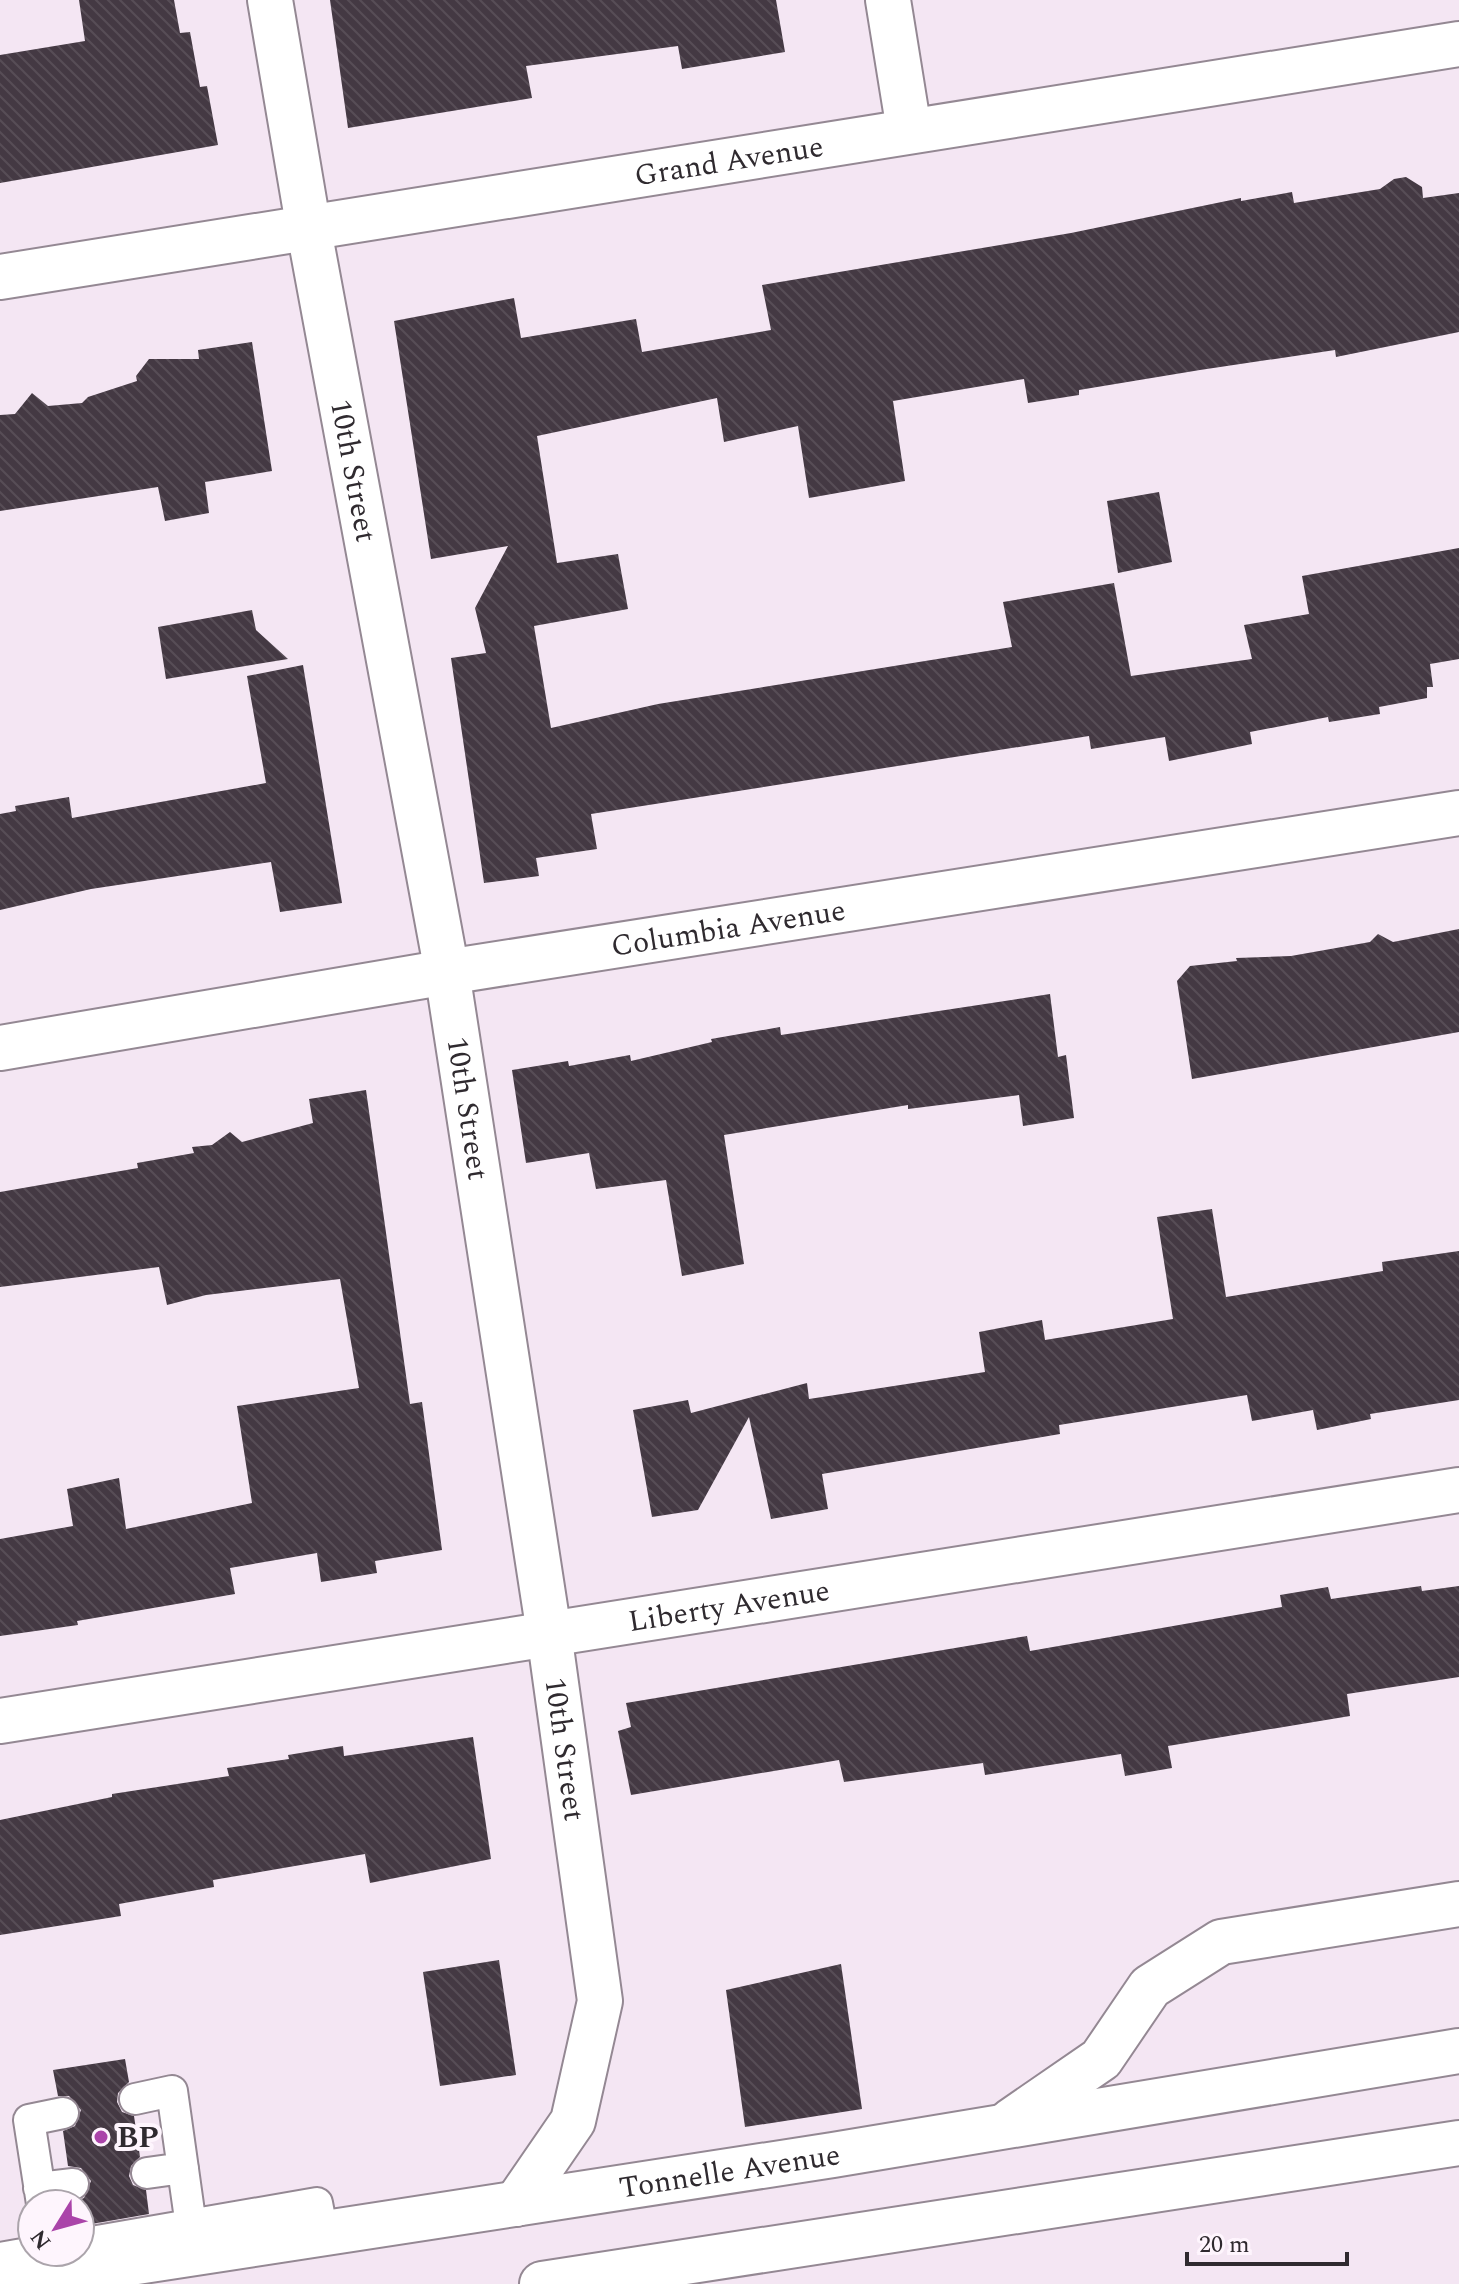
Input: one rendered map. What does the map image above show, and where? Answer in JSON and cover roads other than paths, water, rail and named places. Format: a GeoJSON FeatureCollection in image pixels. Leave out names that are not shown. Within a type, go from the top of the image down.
{"type":"FeatureCollection","features":[{"type":"Feature","properties":{"kind":"main road","name":"10th Street"},"geometry":{"type":"LineString","coordinates":[[270,0],[309,230],[447,972],[549,1633],[600,2001],[573,2121],[516,2204]]}},
{"type":"Feature","properties":{"kind":"main road"},"geometry":{"type":"LineString","coordinates":[[888,0],[909,130]]}},
{"type":"Feature","properties":{"kind":"main road","name":"Grand Avenue"},"geometry":{"type":"LineString","coordinates":[[0,277],[1459,44]]}},
{"type":"Feature","properties":{"kind":"main road","name":"Columbia Avenue"},"geometry":{"type":"LineString","coordinates":[[0,1048],[447,972],[1459,813]]}},
{"type":"Feature","properties":{"kind":"main road","name":"Liberty Avenue"},"geometry":{"type":"LineString","coordinates":[[0,1721],[1459,1490]]}},
{"type":"Feature","properties":{"kind":"main road"},"geometry":{"type":"LineString","coordinates":[[1001,2127],[1101,2059],[1150,1987],[1221,1942],[1459,1904]]}},
{"type":"Feature","properties":{"kind":"main road","name":"Tonnelle Avenue"},"geometry":{"type":"LineString","coordinates":[[0,2283],[1001,2127],[1459,2051]]}},
{"type":"Feature","properties":{"kind":"main road"},"geometry":{"type":"LineString","coordinates":[[542,2284],[1459,2143]]}},
{"type":"Feature","properties":{"kind":"lane"},"geometry":{"type":"LineString","coordinates":[[135,2099],[172,2091],[191,2226]]}},
{"type":"Feature","properties":{"kind":"lane"},"geometry":{"type":"LineString","coordinates":[[39,2188],[29,2120],[63,2113]]}},
{"type":"Feature","properties":{"kind":"lane"},"geometry":{"type":"LineString","coordinates":[[147,2173],[183,2168]]}},
{"type":"Feature","properties":{"kind":"lane"},"geometry":{"type":"LineString","coordinates":[[62,2188],[73,2184]]}},
{"type":"Feature","properties":{"kind":"lane"},"geometry":{"type":"LineString","coordinates":[[96,2241],[317,2203],[323,2234]]}},
{"type":"Feature","properties":{"kind":"place","name":"BP"},"geometry":{"type":"Point","coordinates":[101,2137]}}]}
